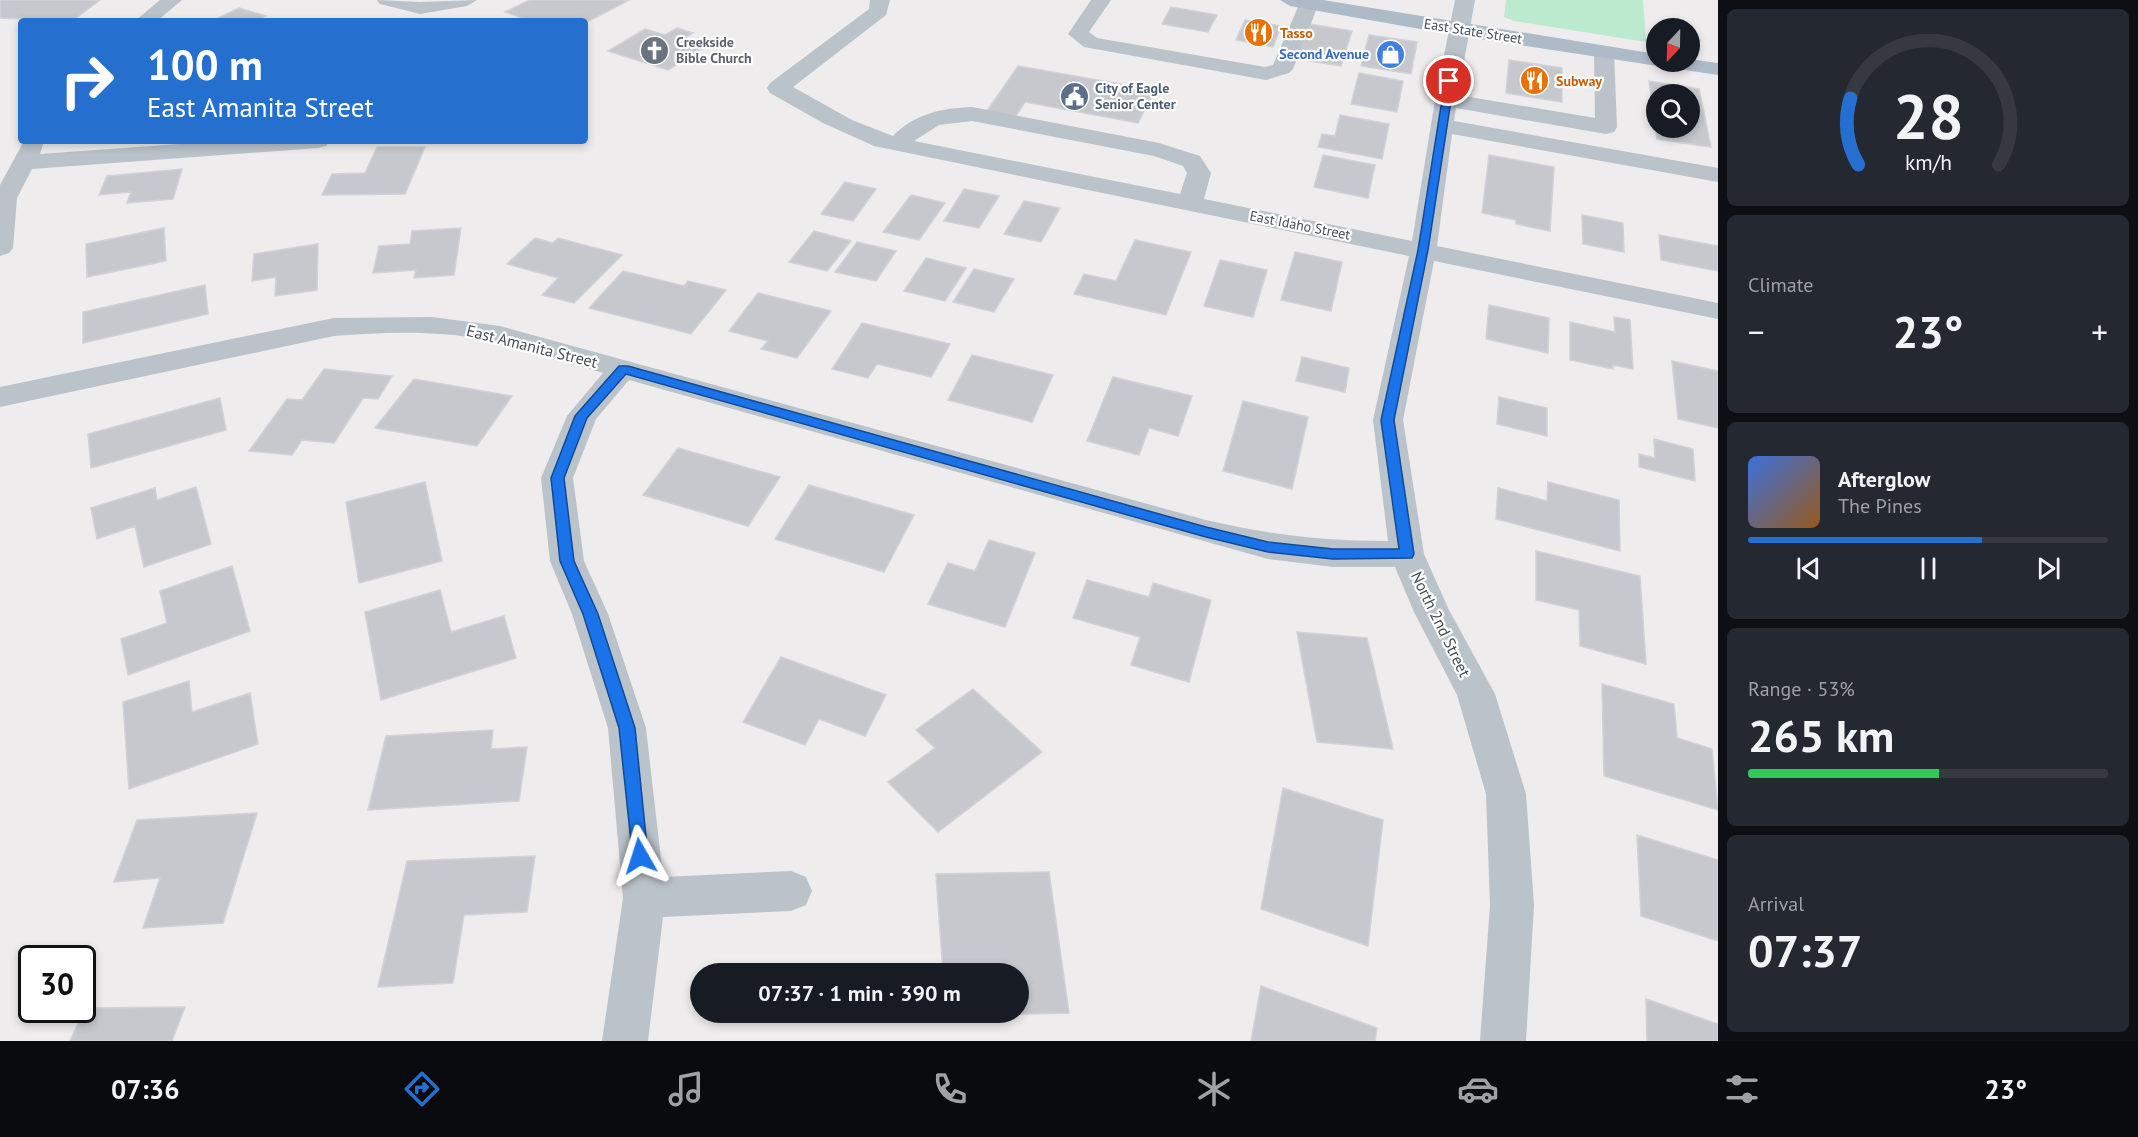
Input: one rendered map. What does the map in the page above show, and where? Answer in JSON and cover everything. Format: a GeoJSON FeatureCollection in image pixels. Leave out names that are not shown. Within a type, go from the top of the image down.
{"type":"FeatureCollection","features":[{"type":"Feature","properties":{"kind":"main road","name":"East State Street"},"geometry":{"type":"LineString","coordinates":[[1299,2],[1462,15],[1604,52],[1646,58]]}},
{"type":"Feature","properties":{"kind":"main road"},"geometry":{"type":"LineString","coordinates":[[1700,67],[1718,69]]}},
{"type":"Feature","properties":{"kind":"street"},"geometry":{"type":"LineString","coordinates":[[149,18],[172,0]]}},
{"type":"Feature","properties":{"kind":"street"},"geometry":{"type":"LineString","coordinates":[[387,0],[420,8],[466,0]]}},
{"type":"Feature","properties":{"kind":"street","name":"East Idaho Street"},"geometry":{"type":"LineString","coordinates":[[880,0],[879,11],[778,88],[799,97],[815,110],[842,124],[890,142],[1718,311]]}},
{"type":"Feature","properties":{"kind":"street"},"geometry":{"type":"LineString","coordinates":[[1101,0],[1078,34],[1091,43],[1266,74],[1282,69],[1299,2]]}},
{"type":"Feature","properties":{"kind":"street","name":"North 2nd Street"},"geometry":{"type":"LineString","coordinates":[[1462,15],[1423,250],[1388,420],[1407,554],[1432,612],[1476,694],[1506,794],[1512,905],[1503,1041]]}},
{"type":"Feature","properties":{"kind":"street"},"geometry":{"type":"LineString","coordinates":[[1445,113],[1606,128],[1604,52]]}},
{"type":"Feature","properties":{"kind":"street"},"geometry":{"type":"LineString","coordinates":[[1445,113],[1718,175]]}},
{"type":"Feature","properties":{"kind":"street"},"geometry":{"type":"LineString","coordinates":[[890,142],[928,120],[947,114],[972,114],[1159,150],[1192,161],[1196,167],[1199,173],[1190,203]]}},
{"type":"Feature","properties":{"kind":"street"},"geometry":{"type":"LineString","coordinates":[[0,248],[3,198],[30,151],[232,144]]}},
{"type":"Feature","properties":{"kind":"street","name":"East Amanita Street"},"geometry":{"type":"LineString","coordinates":[[0,397],[334,327],[389,323],[441,325],[490,332],[1258,545],[1333,554],[1407,554]]}},
{"type":"Feature","properties":{"kind":"street"},"geometry":{"type":"LineString","coordinates":[[623,369],[582,416],[557,478],[567,561],[590,614],[627,728],[644,898],[626,1041]]}},
{"type":"Feature","properties":{"kind":"street"},"geometry":{"type":"LineString","coordinates":[[644,898],[791,891]]}},
{"type":"Feature","properties":{"kind":"green space"},"geometry":{"type":"Polygon","coordinates":[[[1506,0],[1643,0],[1646,42],[1514,21],[1504,17],[1506,0]]]}},
{"type":"Feature","properties":{"kind":"building"},"geometry":{"type":"Polygon","coordinates":[[[0,0],[100,0],[76,18],[0,18],[0,0]]]}},
{"type":"Feature","properties":{"kind":"building"},"geometry":{"type":"Polygon","coordinates":[[[530,0],[629,0],[588,21],[588,18],[522,18],[505,12],[530,0]]]}},
{"type":"Feature","properties":{"kind":"building"},"geometry":{"type":"Polygon","coordinates":[[[1171,7],[1217,15],[1208,32],[1162,24],[1171,7]]]}},
{"type":"Feature","properties":{"kind":"building"},"geometry":{"type":"Polygon","coordinates":[[[239,8],[266,16],[262,18],[218,18],[239,8]]]}},
{"type":"Feature","properties":{"kind":"building","name":"Tasso"},"geometry":{"type":"Polygon","coordinates":[[[1245,20],[1281,26],[1273,47],[1236,40],[1245,20]]]}},
{"type":"Feature","properties":{"kind":"building"},"geometry":{"type":"Polygon","coordinates":[[[1310,24],[1352,31],[1341,66],[1297,59],[1310,24]]]}},
{"type":"Feature","properties":{"kind":"building","name":"Creekside Bible Church"},"geometry":{"type":"Polygon","coordinates":[[[677,28],[693,33],[679,42],[702,49],[668,70],[608,51],[645,29],[665,35],[677,28]]]}},
{"type":"Feature","properties":{"kind":"building","name":"Second Avenue"},"geometry":{"type":"Polygon","coordinates":[[[1369,35],[1417,42],[1411,74],[1361,66],[1369,35]]]}},
{"type":"Feature","properties":{"kind":"building","name":"Subway"},"geometry":{"type":"Polygon","coordinates":[[[1509,60],[1562,68],[1562,102],[1506,93],[1509,60]]]}},
{"type":"Feature","properties":{"kind":"building","name":"City of Eagle Senior Center"},"geometry":{"type":"Polygon","coordinates":[[[1018,66],[1155,90],[1138,123],[1025,102],[1016,116],[987,111],[1018,66]]]}},
{"type":"Feature","properties":{"kind":"building"},"geometry":{"type":"Polygon","coordinates":[[[1359,73],[1403,81],[1397,112],[1351,104],[1359,73]]]}},
{"type":"Feature","properties":{"kind":"building"},"geometry":{"type":"Polygon","coordinates":[[[1649,81],[1668,84],[1649,84],[1649,81]]]}},
{"type":"Feature","properties":{"kind":"building"},"geometry":{"type":"Polygon","coordinates":[[[1700,94],[1711,147],[1657,138],[1700,138],[1700,94]]]}},
{"type":"Feature","properties":{"kind":"building"},"geometry":{"type":"Polygon","coordinates":[[[1340,115],[1389,124],[1382,159],[1318,147],[1322,134],[1335,136],[1340,115]]]}},
{"type":"Feature","properties":{"kind":"building"},"geometry":{"type":"Polygon","coordinates":[[[377,147],[425,147],[405,194],[322,195],[332,174],[365,173],[377,147]]]}},
{"type":"Feature","properties":{"kind":"building"},"geometry":{"type":"Polygon","coordinates":[[[1323,155],[1375,165],[1368,198],[1314,187],[1323,155]]]}},
{"type":"Feature","properties":{"kind":"building"},"geometry":{"type":"Polygon","coordinates":[[[1489,155],[1554,167],[1550,231],[1516,224],[1516,220],[1482,213],[1489,155]]]}},
{"type":"Feature","properties":{"kind":"building"},"geometry":{"type":"Polygon","coordinates":[[[182,169],[173,199],[127,203],[131,192],[99,195],[107,176],[182,169]]]}},
{"type":"Feature","properties":{"kind":"building"},"geometry":{"type":"Polygon","coordinates":[[[845,182],[876,189],[853,221],[821,214],[845,182]]]}},
{"type":"Feature","properties":{"kind":"building"},"geometry":{"type":"Polygon","coordinates":[[[964,189],[999,196],[979,228],[944,221],[964,189]]]}},
{"type":"Feature","properties":{"kind":"building"},"geometry":{"type":"Polygon","coordinates":[[[911,195],[945,203],[919,240],[883,232],[911,195]]]}},
{"type":"Feature","properties":{"kind":"building"},"geometry":{"type":"Polygon","coordinates":[[[1024,201],[1060,208],[1041,242],[1004,234],[1024,201]]]}},
{"type":"Feature","properties":{"kind":"building"},"geometry":{"type":"Polygon","coordinates":[[[1582,215],[1623,223],[1624,252],[1583,244],[1582,215]]]}},
{"type":"Feature","properties":{"kind":"building"},"geometry":{"type":"Polygon","coordinates":[[[164,228],[166,261],[87,277],[86,244],[164,228]]]}},
{"type":"Feature","properties":{"kind":"building"},"geometry":{"type":"Polygon","coordinates":[[[461,228],[454,275],[414,278],[416,270],[373,273],[379,246],[410,244],[412,231],[461,228]]]}},
{"type":"Feature","properties":{"kind":"building"},"geometry":{"type":"Polygon","coordinates":[[[814,231],[851,241],[827,271],[789,262],[814,231]]]}},
{"type":"Feature","properties":{"kind":"building"},"geometry":{"type":"Polygon","coordinates":[[[1659,235],[1718,246],[1718,271],[1661,260],[1659,235]]]}},
{"type":"Feature","properties":{"kind":"building"},"geometry":{"type":"Polygon","coordinates":[[[535,238],[553,243],[558,238],[622,255],[574,303],[542,295],[558,278],[507,264],[535,238]]]}},
{"type":"Feature","properties":{"kind":"building"},"geometry":{"type":"Polygon","coordinates":[[[1135,240],[1191,252],[1166,315],[1074,294],[1084,274],[1116,281],[1135,240]]]}},
{"type":"Feature","properties":{"kind":"building"},"geometry":{"type":"Polygon","coordinates":[[[857,242],[896,251],[876,281],[835,272],[857,242]]]}},
{"type":"Feature","properties":{"kind":"building"},"geometry":{"type":"Polygon","coordinates":[[[318,244],[317,290],[275,296],[276,277],[252,281],[254,254],[318,244]]]}},
{"type":"Feature","properties":{"kind":"building"},"geometry":{"type":"Polygon","coordinates":[[[1295,252],[1342,262],[1331,311],[1281,300],[1295,252]]]}},
{"type":"Feature","properties":{"kind":"building"},"geometry":{"type":"Polygon","coordinates":[[[926,258],[966,268],[945,301],[904,291],[926,258]]]}},
{"type":"Feature","properties":{"kind":"building"},"geometry":{"type":"Polygon","coordinates":[[[1220,260],[1267,270],[1253,317],[1204,306],[1220,260]]]}},
{"type":"Feature","properties":{"kind":"building"},"geometry":{"type":"Polygon","coordinates":[[[974,269],[1014,279],[994,312],[953,302],[974,269]]]}},
{"type":"Feature","properties":{"kind":"building"},"geometry":{"type":"Polygon","coordinates":[[[623,271],[684,286],[688,281],[726,290],[691,334],[589,308],[623,271]]]}},
{"type":"Feature","properties":{"kind":"building"},"geometry":{"type":"Polygon","coordinates":[[[205,285],[208,314],[83,343],[83,312],[205,285]]]}},
{"type":"Feature","properties":{"kind":"building"},"geometry":{"type":"Polygon","coordinates":[[[758,293],[831,311],[797,358],[761,349],[768,341],[729,331],[758,293]]]}},
{"type":"Feature","properties":{"kind":"building"},"geometry":{"type":"Polygon","coordinates":[[[1489,305],[1549,318],[1548,353],[1486,339],[1489,305]]]}},
{"type":"Feature","properties":{"kind":"building"},"geometry":{"type":"Polygon","coordinates":[[[1614,317],[1630,320],[1633,369],[1613,365],[1613,369],[1570,360],[1570,322],[1615,332],[1614,317]]]}},
{"type":"Feature","properties":{"kind":"building"},"geometry":{"type":"Polygon","coordinates":[[[862,323],[950,344],[931,377],[877,364],[868,378],[832,369],[862,323]]]}},
{"type":"Feature","properties":{"kind":"building"},"geometry":{"type":"Polygon","coordinates":[[[972,355],[1053,375],[1032,422],[948,400],[972,355]]]}},
{"type":"Feature","properties":{"kind":"building"},"geometry":{"type":"Polygon","coordinates":[[[1302,357],[1349,368],[1345,392],[1296,381],[1302,357]]]}},
{"type":"Feature","properties":{"kind":"building"},"geometry":{"type":"Polygon","coordinates":[[[1672,361],[1718,371],[1718,428],[1678,419],[1672,361]]]}},
{"type":"Feature","properties":{"kind":"building"},"geometry":{"type":"Polygon","coordinates":[[[324,369],[392,376],[378,399],[363,398],[334,443],[302,440],[292,455],[249,451],[287,399],[302,400],[324,369]]]}},
{"type":"Feature","properties":{"kind":"building"},"geometry":{"type":"Polygon","coordinates":[[[1113,377],[1192,396],[1178,436],[1149,428],[1139,455],[1087,441],[1113,377]]]}},
{"type":"Feature","properties":{"kind":"building"},"geometry":{"type":"Polygon","coordinates":[[[414,379],[512,396],[477,446],[375,428],[414,379]]]}},
{"type":"Feature","properties":{"kind":"building"},"geometry":{"type":"Polygon","coordinates":[[[1499,397],[1547,408],[1547,436],[1497,424],[1499,397]]]}},
{"type":"Feature","properties":{"kind":"building"},"geometry":{"type":"Polygon","coordinates":[[[220,398],[226,430],[91,468],[88,434],[220,398]]]}},
{"type":"Feature","properties":{"kind":"building"},"geometry":{"type":"Polygon","coordinates":[[[1243,401],[1308,417],[1292,489],[1223,471],[1243,401]]]}},
{"type":"Feature","properties":{"kind":"building"},"geometry":{"type":"Polygon","coordinates":[[[1654,439],[1693,449],[1695,481],[1639,467],[1639,454],[1655,458],[1654,439]]]}},
{"type":"Feature","properties":{"kind":"building"},"geometry":{"type":"Polygon","coordinates":[[[678,448],[780,477],[748,526],[643,495],[678,448]]]}},
{"type":"Feature","properties":{"kind":"building"},"geometry":{"type":"Polygon","coordinates":[[[425,482],[442,561],[359,583],[346,502],[425,482]]]}},
{"type":"Feature","properties":{"kind":"building"},"geometry":{"type":"Polygon","coordinates":[[[1548,482],[1619,500],[1620,551],[1496,519],[1498,488],[1547,501],[1548,482]]]}},
{"type":"Feature","properties":{"kind":"building"},"geometry":{"type":"Polygon","coordinates":[[[809,485],[914,515],[884,572],[775,539],[809,485]]]}},
{"type":"Feature","properties":{"kind":"building"},"geometry":{"type":"Polygon","coordinates":[[[196,487],[211,544],[144,567],[135,526],[97,539],[91,508],[155,488],[157,500],[196,487]]]}},
{"type":"Feature","properties":{"kind":"building"},"geometry":{"type":"Polygon","coordinates":[[[989,540],[1035,553],[1005,627],[928,604],[948,563],[975,571],[989,540]]]}},
{"type":"Feature","properties":{"kind":"building"},"geometry":{"type":"Polygon","coordinates":[[[1536,551],[1640,576],[1646,664],[1580,646],[1579,610],[1536,600],[1536,551]]]}},
{"type":"Feature","properties":{"kind":"building"},"geometry":{"type":"Polygon","coordinates":[[[232,566],[250,631],[128,675],[121,639],[167,623],[160,591],[232,566]]]}},
{"type":"Feature","properties":{"kind":"building"},"geometry":{"type":"Polygon","coordinates":[[[1087,580],[1149,597],[1153,583],[1211,600],[1189,682],[1131,665],[1140,637],[1073,618],[1087,580]]]}},
{"type":"Feature","properties":{"kind":"building"},"geometry":{"type":"Polygon","coordinates":[[[440,590],[451,632],[504,616],[516,658],[381,700],[365,612],[440,590]]]}},
{"type":"Feature","properties":{"kind":"building"},"geometry":{"type":"Polygon","coordinates":[[[1297,632],[1367,638],[1393,749],[1317,742],[1297,632]]]}},
{"type":"Feature","properties":{"kind":"building"},"geometry":{"type":"Polygon","coordinates":[[[781,657],[886,695],[865,736],[819,719],[805,745],[743,722],[781,657]]]}},
{"type":"Feature","properties":{"kind":"building"},"geometry":{"type":"Polygon","coordinates":[[[189,681],[192,712],[250,693],[258,744],[129,789],[123,702],[189,681]]]}},
{"type":"Feature","properties":{"kind":"building"},"geometry":{"type":"Polygon","coordinates":[[[1602,684],[1674,704],[1677,738],[1712,749],[1718,810],[1604,776],[1602,684]]]}},
{"type":"Feature","properties":{"kind":"building"},"geometry":{"type":"Polygon","coordinates":[[[973,689],[1042,752],[938,832],[888,782],[935,748],[916,730],[973,689]]]}},
{"type":"Feature","properties":{"kind":"building"},"geometry":{"type":"Polygon","coordinates":[[[493,730],[491,749],[527,747],[519,801],[368,810],[386,736],[493,730]]]}},
{"type":"Feature","properties":{"kind":"building"},"geometry":{"type":"Polygon","coordinates":[[[1283,788],[1383,820],[1368,946],[1261,909],[1283,788]]]}},
{"type":"Feature","properties":{"kind":"building"},"geometry":{"type":"Polygon","coordinates":[[[257,813],[223,923],[143,928],[160,878],[114,882],[137,820],[257,813]]]}},
{"type":"Feature","properties":{"kind":"building"},"geometry":{"type":"Polygon","coordinates":[[[1637,835],[1718,860],[1718,941],[1641,916],[1637,835]]]}},
{"type":"Feature","properties":{"kind":"building"},"geometry":{"type":"Polygon","coordinates":[[[535,856],[527,912],[464,915],[453,983],[378,987],[407,861],[535,856]]]}},
{"type":"Feature","properties":{"kind":"building"},"geometry":{"type":"Polygon","coordinates":[[[1049,872],[1069,1013],[1029,1014],[1029,963],[942,963],[936,874],[1049,872]]]}},
{"type":"Feature","properties":{"kind":"building"},"geometry":{"type":"Polygon","coordinates":[[[1261,986],[1377,1028],[1375,1041],[1251,1041],[1261,986]]]}},
{"type":"Feature","properties":{"kind":"building"},"geometry":{"type":"Polygon","coordinates":[[[1646,999],[1718,1024],[1718,1041],[1647,1041],[1646,999]]]}},
{"type":"Feature","properties":{"kind":"building"},"geometry":{"type":"Polygon","coordinates":[[[185,1007],[172,1041],[70,1041],[78,1023],[96,1023],[96,1008],[185,1007]]]}},
{"type":"Feature","properties":{"kind":"place","name":"Tasso"},"geometry":{"type":"Point","coordinates":[1259,33]}},
{"type":"Feature","properties":{"kind":"place","name":"Creekside Bible Church"},"geometry":{"type":"Point","coordinates":[655,50]}},
{"type":"Feature","properties":{"kind":"place","name":"Second Avenue"},"geometry":{"type":"Point","coordinates":[1390,54]}},
{"type":"Feature","properties":{"kind":"place","name":"Subway"},"geometry":{"type":"Point","coordinates":[1535,81]}},
{"type":"Feature","properties":{"kind":"place","name":"City of Eagle Senior Center"},"geometry":{"type":"Point","coordinates":[1074,96]}},
{"type":"Feature","properties":{"kind":"route"},"geometry":{"type":"LineString","coordinates":[[640,856],[627,728],[590,614],[567,561],[557,478],[582,416],[623,369],[1206,532],[1268,547],[1333,554],[1407,554],[1388,420],[1423,250],[1444,126],[1449,81]]}}]}
